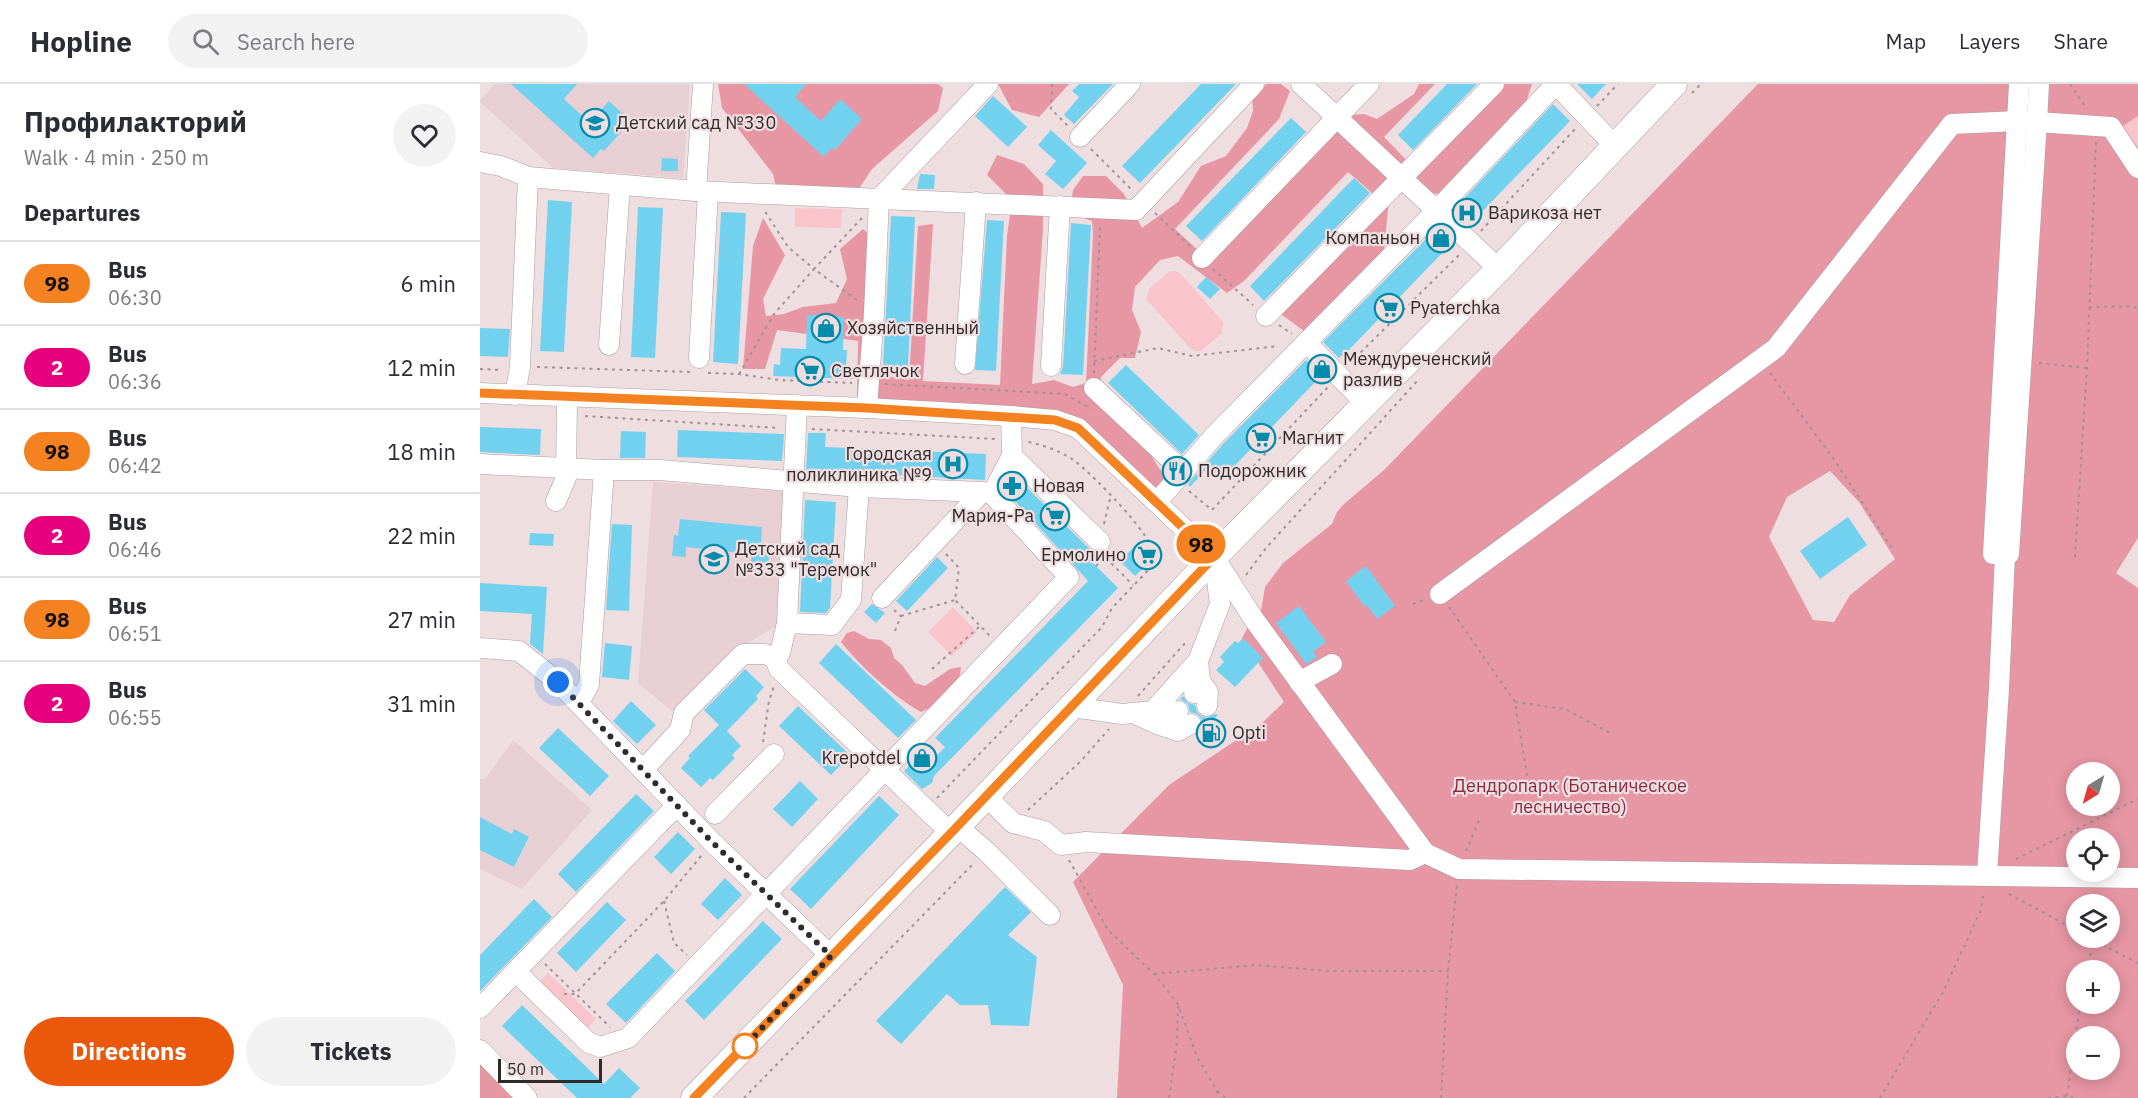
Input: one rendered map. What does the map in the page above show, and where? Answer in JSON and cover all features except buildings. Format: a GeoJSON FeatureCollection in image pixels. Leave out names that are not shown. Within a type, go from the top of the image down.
{"type":"FeatureCollection","features":[{"type":"Feature","properties":{"kind":"main road"},"geometry":{"type":"LineString","coordinates":[[694,1098],[1214,557],[1499,269],[1674,84]]}},
{"type":"Feature","properties":{"kind":"street"},"geometry":{"type":"LineString","coordinates":[[699,358],[703,84]]}},
{"type":"Feature","properties":{"kind":"street"},"geometry":{"type":"LineString","coordinates":[[867,408],[879,199],[988,84]]}},
{"type":"Feature","properties":{"kind":"street"},"geometry":{"type":"LineString","coordinates":[[1080,137],[1130,84]]}},
{"type":"Feature","properties":{"kind":"street"},"geometry":{"type":"LineString","coordinates":[[480,162],[501,166],[528,177],[702,192],[1136,210],[1254,84]]}},
{"type":"Feature","properties":{"kind":"street"},"geometry":{"type":"LineString","coordinates":[[1301,84],[1499,269]]}},
{"type":"Feature","properties":{"kind":"street"},"geometry":{"type":"LineString","coordinates":[[1202,258],[1369,84]]}},
{"type":"Feature","properties":{"kind":"street"},"geometry":{"type":"LineString","coordinates":[[1266,316],[1494,84]]}},
{"type":"Feature","properties":{"kind":"street"},"geometry":{"type":"LineString","coordinates":[[1158,502],[1214,436],[1437,210],[1556,84],[1615,146]]}},
{"type":"Feature","properties":{"kind":"street"},"geometry":{"type":"LineString","coordinates":[[2002,554],[2022,361],[2027,121],[2019,84]]}},
{"type":"Feature","properties":{"kind":"street"},"geometry":{"type":"LineString","coordinates":[[1987,874],[1999,689],[2002,554],[2027,121],[2039,84]]}},
{"type":"Feature","properties":{"kind":"street"},"geometry":{"type":"LineString","coordinates":[[1440,594],[1776,348],[1952,124],[2027,121],[2111,127],[2138,168]]}},
{"type":"Feature","properties":{"kind":"street"},"geometry":{"type":"LineString","coordinates":[[516,395],[520,367],[528,177]]}},
{"type":"Feature","properties":{"kind":"street"},"geometry":{"type":"LineString","coordinates":[[609,345],[620,185]]}},
{"type":"Feature","properties":{"kind":"street"},"geometry":{"type":"LineString","coordinates":[[965,364],[976,202]]}},
{"type":"Feature","properties":{"kind":"street"},"geometry":{"type":"LineString","coordinates":[[1051,366],[1059,206]]}},
{"type":"Feature","properties":{"kind":"street"},"geometry":{"type":"LineString","coordinates":[[1307,343],[1366,404]]}},
{"type":"Feature","properties":{"kind":"street"},"geometry":{"type":"LineString","coordinates":[[1094,388],[1184,472]]}},
{"type":"Feature","properties":{"kind":"street"},"geometry":{"type":"LineString","coordinates":[[480,393],[516,395],[567,406],[797,405],[1011,416],[1055,420],[1078,428],[1214,557],[1253,618],[1299,682],[1321,705],[1425,854],[1459,868],[2138,878]]}},
{"type":"Feature","properties":{"kind":"street"},"geometry":{"type":"LineString","coordinates":[[777,663],[787,623],[797,405]]}},
{"type":"Feature","properties":{"kind":"street"},"geometry":{"type":"LineString","coordinates":[[556,501],[566,478],[567,406]]}},
{"type":"Feature","properties":{"kind":"street"},"geometry":{"type":"LineString","coordinates":[[882,598],[987,493],[1011,448],[1011,416]]}},
{"type":"Feature","properties":{"kind":"street"},"geometry":{"type":"LineString","coordinates":[[1011,448],[1102,549]]}},
{"type":"Feature","properties":{"kind":"street"},"geometry":{"type":"LineString","coordinates":[[480,464],[671,471],[859,487],[987,493],[1069,577],[699,967],[628,1038],[600,1047],[589,1043],[516,972]]}},
{"type":"Feature","properties":{"kind":"street"},"geometry":{"type":"LineString","coordinates":[[579,703],[589,684],[604,470]]}},
{"type":"Feature","properties":{"kind":"street"},"geometry":{"type":"LineString","coordinates":[[787,623],[832,625],[851,600],[859,487]]}},
{"type":"Feature","properties":{"kind":"street"},"geometry":{"type":"LineString","coordinates":[[1072,707],[1122,714],[1153,711],[1198,662],[1220,604],[1214,557]]}},
{"type":"Feature","properties":{"kind":"street"},"geometry":{"type":"LineString","coordinates":[[480,648],[519,651],[558,682],[712,842],[831,956]]}},
{"type":"Feature","properties":{"kind":"street"},"geometry":{"type":"LineString","coordinates":[[643,770],[680,730],[684,714],[743,654],[765,654],[927,809],[986,851],[1050,915]]}},
{"type":"Feature","properties":{"kind":"street"},"geometry":{"type":"LineString","coordinates":[[1198,662],[1200,693]]}},
{"type":"Feature","properties":{"kind":"street"},"geometry":{"type":"LineString","coordinates":[[1299,682],[1332,664]]}},
{"type":"Feature","properties":{"kind":"street"},"geometry":{"type":"LineString","coordinates":[[1135,714],[1178,731],[1184,718]]}},
{"type":"Feature","properties":{"kind":"street"},"geometry":{"type":"LineString","coordinates":[[715,814],[774,754]]}},
{"type":"Feature","properties":{"kind":"street"},"geometry":{"type":"LineString","coordinates":[[986,796],[1013,823],[1044,831],[1061,845],[1086,842],[1410,861],[1425,854]]}},
{"type":"Feature","properties":{"kind":"street"},"geometry":{"type":"LineString","coordinates":[[480,1008],[677,805]]}},
{"type":"Feature","properties":{"kind":"street"},"geometry":{"type":"LineString","coordinates":[[480,1050],[527,1098]]}},
{"type":"Feature","properties":{"kind":"path"},"geometry":{"type":"LineString","coordinates":[[1052,84],[1051,109],[1202,258],[1266,316],[1307,343]]}},
{"type":"Feature","properties":{"kind":"path"},"geometry":{"type":"LineString","coordinates":[[1212,510],[1339,375],[1471,242],[1618,84]]}},
{"type":"Feature","properties":{"kind":"path"},"geometry":{"type":"LineString","coordinates":[[2070,84],[2097,125],[2087,368],[2075,557]]}},
{"type":"Feature","properties":{"kind":"path"},"geometry":{"type":"LineString","coordinates":[[754,194],[788,247],[874,313]]}},
{"type":"Feature","properties":{"kind":"path"},"geometry":{"type":"LineString","coordinates":[[739,374],[774,314],[879,199]]}},
{"type":"Feature","properties":{"kind":"path"},"geometry":{"type":"LineString","coordinates":[[1094,388],[1101,208]]}},
{"type":"Feature","properties":{"kind":"path"},"geometry":{"type":"LineString","coordinates":[[2089,307],[2138,308]]}},
{"type":"Feature","properties":{"kind":"path"},"geometry":{"type":"LineString","coordinates":[[1095,361],[1158,348],[1192,356],[1307,343]]}},
{"type":"Feature","properties":{"kind":"path"},"geometry":{"type":"LineString","coordinates":[[1760,360],[1833,458],[1892,548]]}},
{"type":"Feature","properties":{"kind":"path"},"geometry":{"type":"LineString","coordinates":[[2022,361],[2087,368]]}},
{"type":"Feature","properties":{"kind":"path"},"geometry":{"type":"LineString","coordinates":[[567,406],[1011,448],[1032,443],[1052,449],[1074,461],[1111,495],[1157,553],[1157,561],[1112,608],[1102,627],[927,809]]}},
{"type":"Feature","properties":{"kind":"path"},"geometry":{"type":"LineString","coordinates":[[1096,566],[1102,549],[1111,495]]}},
{"type":"Feature","properties":{"kind":"path"},"geometry":{"type":"LineString","coordinates":[[935,543],[959,568],[955,600]]}},
{"type":"Feature","properties":{"kind":"path"},"geometry":{"type":"LineString","coordinates":[[1102,549],[1133,585]]}},
{"type":"Feature","properties":{"kind":"path"},"geometry":{"type":"LineString","coordinates":[[1440,594],[1515,702],[1529,787]]}},
{"type":"Feature","properties":{"kind":"path"},"geometry":{"type":"LineString","coordinates":[[882,598],[901,616]]}},
{"type":"Feature","properties":{"kind":"path"},"geometry":{"type":"LineString","coordinates":[[901,616],[955,600]]}},
{"type":"Feature","properties":{"kind":"path"},"geometry":{"type":"LineString","coordinates":[[955,600],[1001,647]]}},
{"type":"Feature","properties":{"kind":"path"},"geometry":{"type":"LineString","coordinates":[[895,631],[901,616]]}},
{"type":"Feature","properties":{"kind":"path"},"geometry":{"type":"LineString","coordinates":[[932,669],[980,626]]}},
{"type":"Feature","properties":{"kind":"path"},"geometry":{"type":"LineString","coordinates":[[758,770],[777,663]]}},
{"type":"Feature","properties":{"kind":"path"},"geometry":{"type":"LineString","coordinates":[[1515,702],[1565,709],[1610,733]]}},
{"type":"Feature","properties":{"kind":"path"},"geometry":{"type":"LineString","coordinates":[[2017,859],[2138,799]]}},
{"type":"Feature","properties":{"kind":"path"},"geometry":{"type":"LineString","coordinates":[[1441,1098],[1448,971],[1459,868],[1480,818]]}},
{"type":"Feature","properties":{"kind":"path"},"geometry":{"type":"LineString","coordinates":[[575,994],[664,902],[712,842]]}},
{"type":"Feature","properties":{"kind":"path"},"geometry":{"type":"LineString","coordinates":[[1061,845],[1108,930],[1154,974],[1178,1004],[1197,1057],[1217,1091],[1226,1098]]}},
{"type":"Feature","properties":{"kind":"path"},"geometry":{"type":"LineString","coordinates":[[1987,874],[2004,891],[2066,925]]}},
{"type":"Feature","properties":{"kind":"path"},"geometry":{"type":"LineString","coordinates":[[1880,1098],[1944,990],[1980,912],[1987,874]]}},
{"type":"Feature","properties":{"kind":"path"},"geometry":{"type":"LineString","coordinates":[[664,902],[674,943],[699,967]]}},
{"type":"Feature","properties":{"kind":"path"},"geometry":{"type":"LineString","coordinates":[[2110,948],[2138,963]]}},
{"type":"Feature","properties":{"kind":"path"},"geometry":{"type":"LineString","coordinates":[[534,953],[624,1040]]}},
{"type":"Feature","properties":{"kind":"path"},"geometry":{"type":"LineString","coordinates":[[1154,974],[1257,965],[1329,971],[1448,971]]}},
{"type":"Feature","properties":{"kind":"path"},"geometry":{"type":"LineString","coordinates":[[1168,1098],[1177,1042],[1178,1004]]}},
{"type":"Feature","properties":{"kind":"path"},"geometry":{"type":"LineString","coordinates":[[2067,1096],[2079,1014]]}},
{"type":"Feature","properties":{"kind":"path"},"geometry":{"type":"LineString","coordinates":[[1217,1091],[1218,1098]]}},
{"type":"Feature","properties":{"kind":"path"},"geometry":{"type":"LineString","coordinates":[[2048,1098],[2067,1096],[2073,1098]]}},
{"type":"Feature","properties":{"kind":"shaded area","name":"Детский сад №330"},"geometry":{"type":"Polygon","coordinates":[[[495,84],[690,84],[683,178],[553,168],[480,102],[495,84]]]}},
{"type":"Feature","properties":{"kind":"shaded area"},"geometry":{"type":"Polygon","coordinates":[[[2138,116],[2138,148],[2123,126],[2138,116]]]}},
{"type":"Feature","properties":{"kind":"shaded area"},"geometry":{"type":"Polygon","coordinates":[[[795,208],[842,209],[841,228],[795,227],[795,208]]]}},
{"type":"Feature","properties":{"kind":"shaded area"},"geometry":{"type":"Polygon","coordinates":[[[1170,271],[1181,274],[1224,323],[1221,334],[1201,351],[1190,348],[1146,299],[1150,288],[1170,271]]]}},
{"type":"Feature","properties":{"kind":"shaded area","name":"Детский сад №333 \"Теремок\""},"geometry":{"type":"Polygon","coordinates":[[[653,482],[784,491],[776,626],[741,647],[672,711],[638,683],[653,482]]]}},
{"type":"Feature","properties":{"kind":"shaded area"},"geometry":{"type":"Polygon","coordinates":[[[953,607],[977,632],[952,656],[928,632],[953,607]]]}},
{"type":"Feature","properties":{"kind":"shaded area"},"geometry":{"type":"Polygon","coordinates":[[[513,740],[592,810],[522,889],[480,869],[480,779],[485,779],[513,740]]]}},
{"type":"Feature","properties":{"kind":"shaded area"},"geometry":{"type":"Polygon","coordinates":[[[548,973],[596,1019],[584,1031],[537,985],[548,973]]]}},
{"type":"Feature","properties":{"kind":"green space"},"geometry":{"type":"Polygon","coordinates":[[[718,84],[938,84],[943,88],[938,111],[872,169],[848,205],[778,198],[773,174],[722,108],[718,84]]]}},
{"type":"Feature","properties":{"kind":"green space"},"geometry":{"type":"Polygon","coordinates":[[[998,84],[1069,84],[1039,117],[1012,110],[998,84]]]}},
{"type":"Feature","properties":{"kind":"green space"},"geometry":{"type":"Polygon","coordinates":[[[1267,84],[1281,84],[1290,91],[1279,119],[1175,229],[1199,251],[1350,115],[1364,114],[1377,119],[1414,94],[1419,84],[1435,84],[1384,137],[1413,167],[1494,84],[1532,84],[1521,117],[1446,194],[1401,192],[1389,200],[1383,259],[1311,336],[1282,315],[1276,307],[1379,199],[1348,172],[1244,281],[1227,293],[1178,256],[1160,260],[1135,287],[1132,310],[1141,332],[1135,358],[1120,358],[1101,377],[1100,398],[1136,432],[1165,477],[1158,489],[1078,424],[857,403],[858,341],[777,330],[765,369],[743,369],[753,246],[763,218],[785,255],[763,299],[766,316],[784,314],[803,307],[836,303],[847,279],[840,249],[863,229],[883,247],[879,375],[909,380],[918,226],[933,224],[923,381],[1000,385],[1007,236],[1012,200],[987,175],[997,155],[1024,164],[1043,184],[1043,229],[1032,384],[1054,380],[1073,387],[1086,383],[1093,234],[1092,221],[1070,213],[1073,190],[1083,176],[1106,176],[1124,194],[1142,228],[1178,202],[1201,166],[1226,156],[1247,128],[1253,111],[1252,94],[1267,84]]]}},
{"type":"Feature","properties":{"kind":"green space","name":"Дендропарк (Ботаническое лесничество)"},"geometry":{"type":"Polygon","coordinates":[[[1758,84],[2138,84],[2138,116],[2123,126],[2138,148],[2138,538],[2116,573],[2138,588],[2138,1098],[1117,1098],[1123,985],[1073,882],[1169,785],[1262,723],[1284,702],[1242,638],[1253,618],[1261,611],[1265,587],[1283,563],[1332,524],[1337,512],[1384,470],[1758,84]],[[1830,471],[1787,497],[1769,537],[1813,620],[1834,622],[1850,595],[1895,559],[1859,502],[1830,471]]]}},
{"type":"Feature","properties":{"kind":"green space"},"geometry":{"type":"Polygon","coordinates":[[[854,631],[869,639],[881,640],[891,648],[894,658],[915,683],[925,686],[950,669],[961,667],[960,675],[939,704],[921,712],[878,681],[841,642],[847,633],[854,631]]]}},
{"type":"Feature","properties":{"kind":"green space"},"geometry":{"type":"Polygon","coordinates":[[[480,1060],[517,1098],[480,1098],[480,1060]]]}},
{"type":"Feature","properties":{"kind":"bus line","name":"98"},"geometry":{"type":"LineString","coordinates":[[480,393],[867,408],[1055,420],[1078,428],[1214,557],[694,1098]]}},
{"type":"Feature","properties":{"kind":"place","name":"Детский сад №330"},"geometry":{"type":"Point","coordinates":[595,123]}},
{"type":"Feature","properties":{"kind":"place","name":"Варикоза нет"},"geometry":{"type":"Point","coordinates":[1467,213]}},
{"type":"Feature","properties":{"kind":"place","name":"Компаньон"},"geometry":{"type":"Point","coordinates":[1441,238]}},
{"type":"Feature","properties":{"kind":"place","name":"Pyaterchka"},"geometry":{"type":"Point","coordinates":[1389,308]}},
{"type":"Feature","properties":{"kind":"place","name":"Хозяйственный"},"geometry":{"type":"Point","coordinates":[826,328]}},
{"type":"Feature","properties":{"kind":"place","name":"Междуреченский разлив"},"geometry":{"type":"Point","coordinates":[1322,369]}},
{"type":"Feature","properties":{"kind":"place","name":"Светлячок"},"geometry":{"type":"Point","coordinates":[810,371]}},
{"type":"Feature","properties":{"kind":"place","name":"Магнит"},"geometry":{"type":"Point","coordinates":[1261,438]}},
{"type":"Feature","properties":{"kind":"place","name":"Городская поликлиника №9"},"geometry":{"type":"Point","coordinates":[953,464]}},
{"type":"Feature","properties":{"kind":"place","name":"Подорожник"},"geometry":{"type":"Point","coordinates":[1177,471]}},
{"type":"Feature","properties":{"kind":"place","name":"Новая"},"geometry":{"type":"Point","coordinates":[1012,486]}},
{"type":"Feature","properties":{"kind":"place","name":"Мария-Ра"},"geometry":{"type":"Point","coordinates":[1055,516]}},
{"type":"Feature","properties":{"kind":"place","name":"Ермолино"},"geometry":{"type":"Point","coordinates":[1147,555]}},
{"type":"Feature","properties":{"kind":"place","name":"Детский сад №333 \"Теремок\""},"geometry":{"type":"Point","coordinates":[714,559]}},
{"type":"Feature","properties":{"kind":"place","name":"Opti"},"geometry":{"type":"Point","coordinates":[1211,733]}},
{"type":"Feature","properties":{"kind":"place","name":"Krepotdel"},"geometry":{"type":"Point","coordinates":[922,758]}},
{"type":"Feature","properties":{"kind":"route"},"geometry":{"type":"LineString","coordinates":[[558,682],[712,842],[831,956],[740,1051],[745,1046]]}}]}
